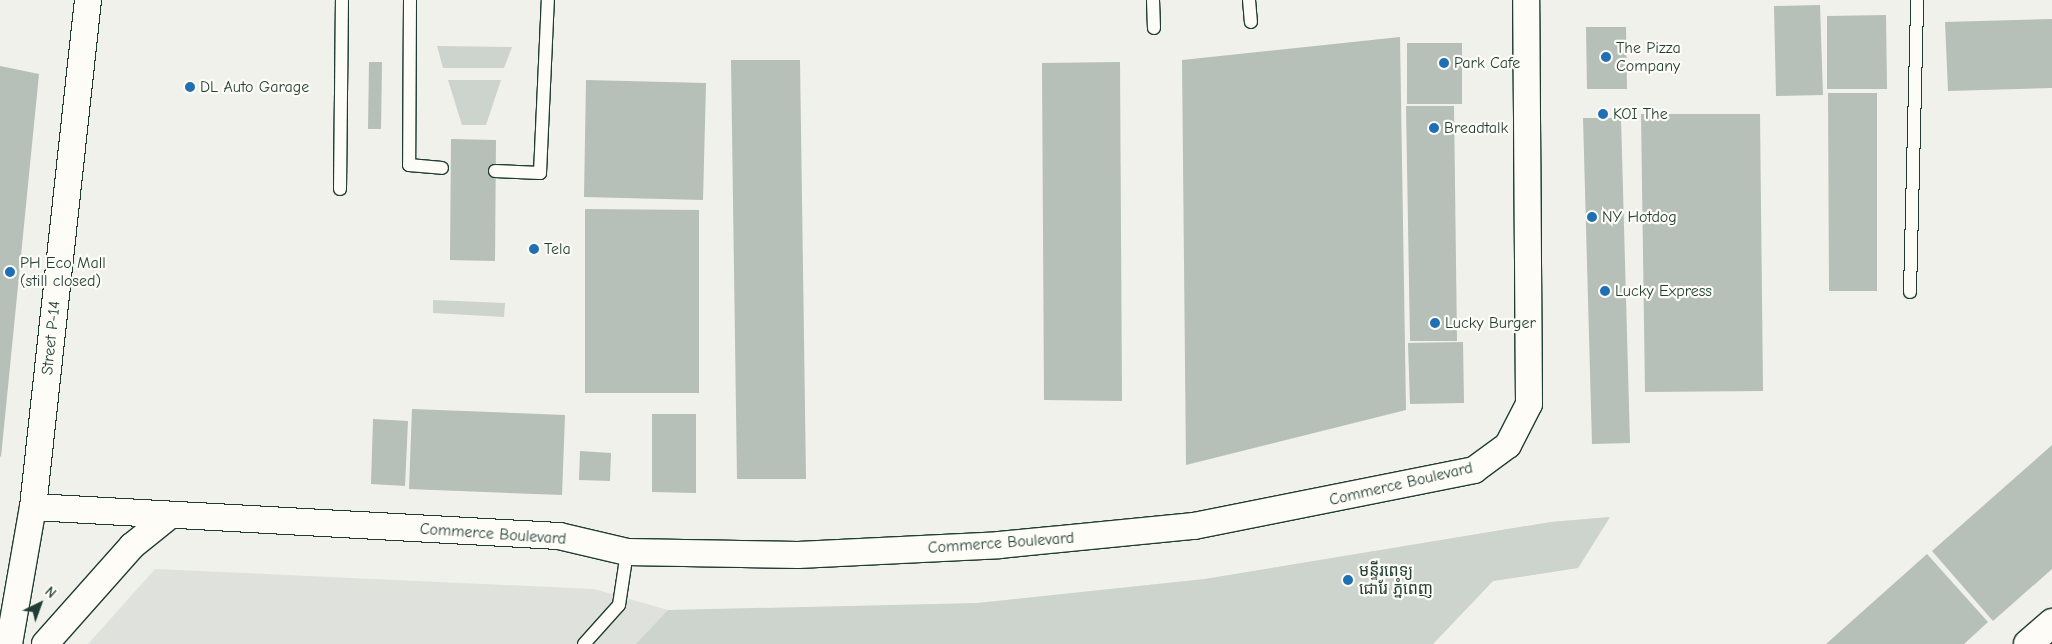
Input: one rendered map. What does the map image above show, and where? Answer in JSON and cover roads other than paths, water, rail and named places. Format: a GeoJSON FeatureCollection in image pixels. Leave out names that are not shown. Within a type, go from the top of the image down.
{"type":"FeatureCollection","features":[{"type":"Feature","properties":{"kind":"street","name":"Street P-14"},"geometry":{"type":"LineString","coordinates":[[9,644],[33,507],[88,0]]}},
{"type":"Feature","properties":{"kind":"street","name":"Commerce Boulevard"},"geometry":{"type":"LineString","coordinates":[[33,507],[559,536],[627,552],[798,555],[998,545],[1194,526],[1474,470],[1508,445],[1529,404],[1526,0]]}},
{"type":"Feature","properties":{"kind":"street"},"geometry":{"type":"LineString","coordinates":[[46,644],[132,546],[169,516]]}},
{"type":"Feature","properties":{"kind":"street"},"geometry":{"type":"LineString","coordinates":[[2028,644],[2052,623]]}},
{"type":"Feature","properties":{"kind":"lane"},"geometry":{"type":"LineString","coordinates":[[340,190],[342,0]]}},
{"type":"Feature","properties":{"kind":"lane"},"geometry":{"type":"LineString","coordinates":[[410,0],[409,165],[442,168]]}},
{"type":"Feature","properties":{"kind":"lane"},"geometry":{"type":"LineString","coordinates":[[495,171],[540,173],[548,0]]}},
{"type":"Feature","properties":{"kind":"lane"},"geometry":{"type":"LineString","coordinates":[[1153,0],[1154,28]]}},
{"type":"Feature","properties":{"kind":"lane"},"geometry":{"type":"LineString","coordinates":[[1249,0],[1251,22]]}},
{"type":"Feature","properties":{"kind":"lane"},"geometry":{"type":"LineString","coordinates":[[1910,292],[1917,0]]}},
{"type":"Feature","properties":{"kind":"lane"},"geometry":{"type":"LineString","coordinates":[[584,644],[619,605],[627,552]]}},
{"type":"Feature","properties":{"kind":"place","name":"The Pizza Company"},"geometry":{"type":"Point","coordinates":[1606,57]}},
{"type":"Feature","properties":{"kind":"place","name":"Park Cafe"},"geometry":{"type":"Point","coordinates":[1444,63]}},
{"type":"Feature","properties":{"kind":"place","name":"DL Auto Garage"},"geometry":{"type":"Point","coordinates":[190,87]}},
{"type":"Feature","properties":{"kind":"place","name":"KOI The"},"geometry":{"type":"Point","coordinates":[1603,114]}},
{"type":"Feature","properties":{"kind":"place","name":"Breadtalk"},"geometry":{"type":"Point","coordinates":[1434,128]}},
{"type":"Feature","properties":{"kind":"place","name":"NY Hotdog"},"geometry":{"type":"Point","coordinates":[1592,217]}},
{"type":"Feature","properties":{"kind":"place","name":"Tela"},"geometry":{"type":"Point","coordinates":[534,249]}},
{"type":"Feature","properties":{"kind":"place","name":"PH Eco Mall (still closed)"},"geometry":{"type":"Point","coordinates":[10,272]}},
{"type":"Feature","properties":{"kind":"place","name":"Lucky Express"},"geometry":{"type":"Point","coordinates":[1605,291]}},
{"type":"Feature","properties":{"kind":"place","name":"Lucky Burger"},"geometry":{"type":"Point","coordinates":[1435,323]}},
{"type":"Feature","properties":{"kind":"place","name":"មន្ទីរពេទ្យ ជោរែ ភ្នំពេញ"},"geometry":{"type":"Point","coordinates":[1348,580]}}]}
